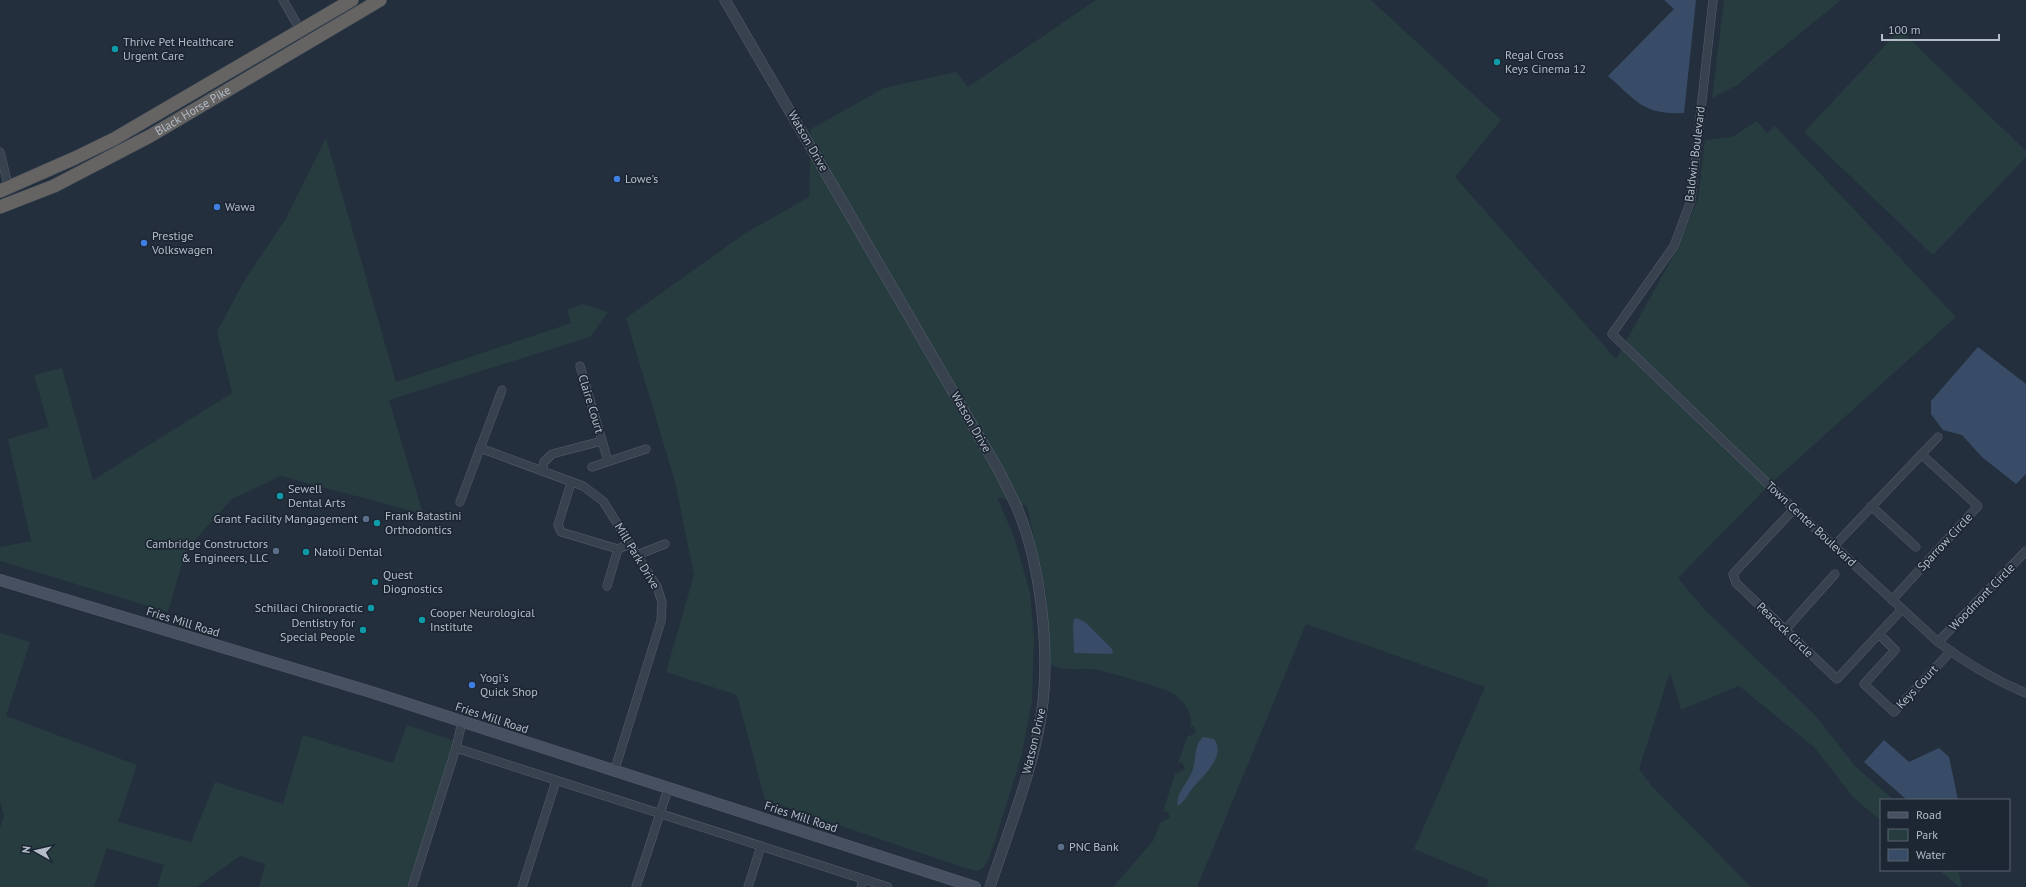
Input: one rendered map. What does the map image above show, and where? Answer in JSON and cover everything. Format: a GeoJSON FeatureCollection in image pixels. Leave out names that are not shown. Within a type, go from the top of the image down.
{"type":"FeatureCollection","features":[{"type":"Feature","properties":{"kind":"highway","name":"Black Horse Pike"},"geometry":{"type":"LineString","coordinates":[[4,190],[114,139],[352,0]]}},
{"type":"Feature","properties":{"kind":"highway","name":"Black Horse Pike"},"geometry":{"type":"LineString","coordinates":[[0,207],[54,186],[150,136],[379,0]]}},
{"type":"Feature","properties":{"kind":"main road","name":"Fries Mill Road"},"geometry":{"type":"LineString","coordinates":[[0,580],[371,692],[614,772],[975,887]]}},
{"type":"Feature","properties":{"kind":"street"},"geometry":{"type":"LineString","coordinates":[[283,0],[308,43]]}},
{"type":"Feature","properties":{"kind":"street","name":"Watson Drive"},"geometry":{"type":"LineString","coordinates":[[725,0],[998,469],[1020,518],[1038,587],[1044,637],[1042,710],[1031,762],[990,887]]}},
{"type":"Feature","properties":{"kind":"street","name":"Baldwin Boulevard"},"geometry":{"type":"LineString","coordinates":[[1612,334],[1674,246],[1691,200],[1713,0]]}},
{"type":"Feature","properties":{"kind":"street"},"geometry":{"type":"LineString","coordinates":[[0,152],[4,190]]}},
{"type":"Feature","properties":{"kind":"street","name":"Town Center Boulevard"},"geometry":{"type":"LineString","coordinates":[[1612,334],[1794,509],[1938,642],[1994,679],[2026,694]]}},
{"type":"Feature","properties":{"kind":"street","name":"Claire Court"},"geometry":{"type":"LineString","coordinates":[[580,366],[608,461]]}},
{"type":"Feature","properties":{"kind":"street"},"geometry":{"type":"LineString","coordinates":[[460,502],[502,390]]}},
{"type":"Feature","properties":{"kind":"street"},"geometry":{"type":"LineString","coordinates":[[1834,546],[1938,437]]}},
{"type":"Feature","properties":{"kind":"street","name":"Claire Court"},"geometry":{"type":"LineString","coordinates":[[542,471],[544,462],[552,454],[602,441]]}},
{"type":"Feature","properties":{"kind":"street","name":"Mill Park Drive"},"geometry":{"type":"LineString","coordinates":[[480,448],[571,483],[583,486],[603,501],[657,587],[662,602],[661,621],[614,772]]}},
{"type":"Feature","properties":{"kind":"street"},"geometry":{"type":"LineString","coordinates":[[592,467],[646,449]]}},
{"type":"Feature","properties":{"kind":"street","name":"Sparrow Circle"},"geometry":{"type":"LineString","coordinates":[[1892,600],[1978,506],[1922,454]]}},
{"type":"Feature","properties":{"kind":"street"},"geometry":{"type":"LineString","coordinates":[[571,483],[558,525],[561,532],[618,549],[630,544]]}},
{"type":"Feature","properties":{"kind":"street"},"geometry":{"type":"LineString","coordinates":[[1871,506],[1916,547]]}},
{"type":"Feature","properties":{"kind":"street","name":"Peacock Circle"},"geometry":{"type":"LineString","coordinates":[[1794,509],[1733,574],[1736,583],[1836,679],[1902,609]]}},
{"type":"Feature","properties":{"kind":"street"},"geometry":{"type":"LineString","coordinates":[[637,555],[665,544]]}},
{"type":"Feature","properties":{"kind":"street"},"geometry":{"type":"LineString","coordinates":[[607,586],[618,549]]}},
{"type":"Feature","properties":{"kind":"street","name":"Woodmont Circle"},"geometry":{"type":"LineString","coordinates":[[1938,642],[2026,551]]}},
{"type":"Feature","properties":{"kind":"street"},"geometry":{"type":"LineString","coordinates":[[1785,630],[1835,574]]}},
{"type":"Feature","properties":{"kind":"street","name":"Keys Court"},"geometry":{"type":"LineString","coordinates":[[1879,634],[1894,650],[1864,684],[1894,712],[1951,651]]}},
{"type":"Feature","properties":{"kind":"street"},"geometry":{"type":"LineString","coordinates":[[412,887],[456,748],[462,722]]}},
{"type":"Feature","properties":{"kind":"street"},"geometry":{"type":"LineString","coordinates":[[456,748],[761,846],[862,883],[888,887]]}},
{"type":"Feature","properties":{"kind":"street"},"geometry":{"type":"LineString","coordinates":[[522,887],[556,781]]}},
{"type":"Feature","properties":{"kind":"street"},"geometry":{"type":"LineString","coordinates":[[636,887],[668,789]]}},
{"type":"Feature","properties":{"kind":"street"},"geometry":{"type":"LineString","coordinates":[[748,887],[761,846]]}},
{"type":"Feature","properties":{"kind":"green space"},"geometry":{"type":"Polygon","coordinates":[[[1096,0],[1371,0],[1501,120],[1455,177],[1616,359],[1674,255],[1698,199],[1705,140],[1732,137],[1757,121],[1767,133],[1775,126],[1956,317],[1769,485],[1678,578],[1704,609],[1815,715],[1855,766],[1893,799],[1880,799],[1880,820],[1853,797],[1814,747],[1739,686],[1681,710],[1670,672],[1639,769],[1650,784],[1751,887],[1486,887],[1489,880],[1414,849],[1485,687],[1306,624],[1197,887],[1113,887],[1153,841],[1160,823],[1170,817],[1167,811],[1163,812],[1175,774],[1185,769],[1182,762],[1178,764],[1187,737],[1197,732],[1193,726],[1190,727],[1190,717],[1185,705],[1174,694],[1161,688],[1104,671],[1093,669],[1059,668],[1050,663],[1046,593],[1027,506],[997,497],[1014,537],[1030,592],[1034,639],[1032,700],[1022,754],[994,844],[988,860],[983,868],[977,871],[965,868],[765,800],[737,695],[666,672],[694,575],[675,482],[626,318],[744,234],[809,197],[811,129],[884,88],[956,72],[968,87],[1096,0]]]}},
{"type":"Feature","properties":{"kind":"green space"},"geometry":{"type":"Polygon","coordinates":[[[1724,0],[1841,0],[1737,85],[1712,98],[1724,0]]]}},
{"type":"Feature","properties":{"kind":"green space"},"geometry":{"type":"Polygon","coordinates":[[[1900,30],[2026,151],[2026,157],[1933,255],[1804,132],[1900,30]]]}},
{"type":"Feature","properties":{"kind":"green space"},"geometry":{"type":"Polygon","coordinates":[[[326,138],[396,382],[571,323],[567,310],[583,304],[608,312],[590,337],[389,400],[423,514],[281,476],[232,499],[186,550],[168,612],[0,561],[0,547],[31,541],[8,439],[49,427],[34,375],[62,368],[93,480],[232,393],[217,332],[244,281],[285,220],[326,138]]]}},
{"type":"Feature","properties":{"kind":"green space"},"geometry":{"type":"Polygon","coordinates":[[[0,633],[30,642],[6,716],[137,765],[118,822],[191,842],[215,782],[283,804],[303,735],[393,763],[407,725],[455,741],[407,887],[259,887],[265,864],[240,856],[197,887],[157,887],[164,865],[107,848],[94,887],[0,887],[0,828],[4,816],[0,801],[0,633]]]}},
{"type":"Feature","properties":{"kind":"green space"},"geometry":{"type":"Polygon","coordinates":[[[1940,871],[1958,871],[1962,887],[1959,887],[1940,871]]]}},
{"type":"Feature","properties":{"kind":"water"},"geometry":{"type":"Polygon","coordinates":[[[1664,0],[1696,0],[1684,113],[1659,112],[1650,109],[1634,99],[1608,76],[1674,9],[1664,0]]]}},
{"type":"Feature","properties":{"kind":"water"},"geometry":{"type":"Polygon","coordinates":[[[1978,347],[2026,384],[2026,474],[2016,484],[1982,457],[1962,435],[1943,430],[1931,414],[1931,401],[1978,347]]]}},
{"type":"Feature","properties":{"kind":"water"},"geometry":{"type":"Polygon","coordinates":[[[1077,618],[1085,622],[1112,649],[1113,654],[1074,653],[1073,623],[1074,619],[1077,618]]]}},
{"type":"Feature","properties":{"kind":"water"},"geometry":{"type":"Polygon","coordinates":[[[1203,737],[1214,739],[1217,746],[1215,759],[1212,766],[1178,806],[1178,798],[1192,772],[1196,749],[1203,737]]]}},
{"type":"Feature","properties":{"kind":"water"},"geometry":{"type":"Polygon","coordinates":[[[1884,740],[1909,762],[1939,748],[1949,757],[1958,799],[1906,799],[1864,762],[1884,740]]]}},
{"type":"Feature","properties":{"kind":"place","name":"Thrive Pet Healthcare Urgent Care"},"geometry":{"type":"Point","coordinates":[115,49]}},
{"type":"Feature","properties":{"kind":"place","name":"Regal Cross Keys Cinema 12"},"geometry":{"type":"Point","coordinates":[1497,62]}},
{"type":"Feature","properties":{"kind":"place","name":"Lowe's"},"geometry":{"type":"Point","coordinates":[617,179]}},
{"type":"Feature","properties":{"kind":"place","name":"Wawa"},"geometry":{"type":"Point","coordinates":[217,207]}},
{"type":"Feature","properties":{"kind":"place","name":"Prestige Volkswagen"},"geometry":{"type":"Point","coordinates":[144,243]}},
{"type":"Feature","properties":{"kind":"place","name":"Sewell Dental Arts"},"geometry":{"type":"Point","coordinates":[280,496]}},
{"type":"Feature","properties":{"kind":"place","name":"Grant Facility Mangagement"},"geometry":{"type":"Point","coordinates":[366,519]}},
{"type":"Feature","properties":{"kind":"place","name":"Frank Batastini Orthodontics"},"geometry":{"type":"Point","coordinates":[377,523]}},
{"type":"Feature","properties":{"kind":"place","name":"Cambridge Constructors & Engineers, LLC"},"geometry":{"type":"Point","coordinates":[276,551]}},
{"type":"Feature","properties":{"kind":"place","name":"Natoli Dental"},"geometry":{"type":"Point","coordinates":[306,552]}},
{"type":"Feature","properties":{"kind":"place","name":"Quest Diognostics"},"geometry":{"type":"Point","coordinates":[375,582]}},
{"type":"Feature","properties":{"kind":"place","name":"Schillaci Chiropractic"},"geometry":{"type":"Point","coordinates":[371,608]}},
{"type":"Feature","properties":{"kind":"place","name":"Cooper Neurological Institute"},"geometry":{"type":"Point","coordinates":[422,620]}},
{"type":"Feature","properties":{"kind":"place","name":"Dentistry for Special People"},"geometry":{"type":"Point","coordinates":[363,630]}},
{"type":"Feature","properties":{"kind":"place","name":"Yogi's Quick Shop"},"geometry":{"type":"Point","coordinates":[472,685]}},
{"type":"Feature","properties":{"kind":"place","name":"PNC Bank"},"geometry":{"type":"Point","coordinates":[1061,847]}}]}
